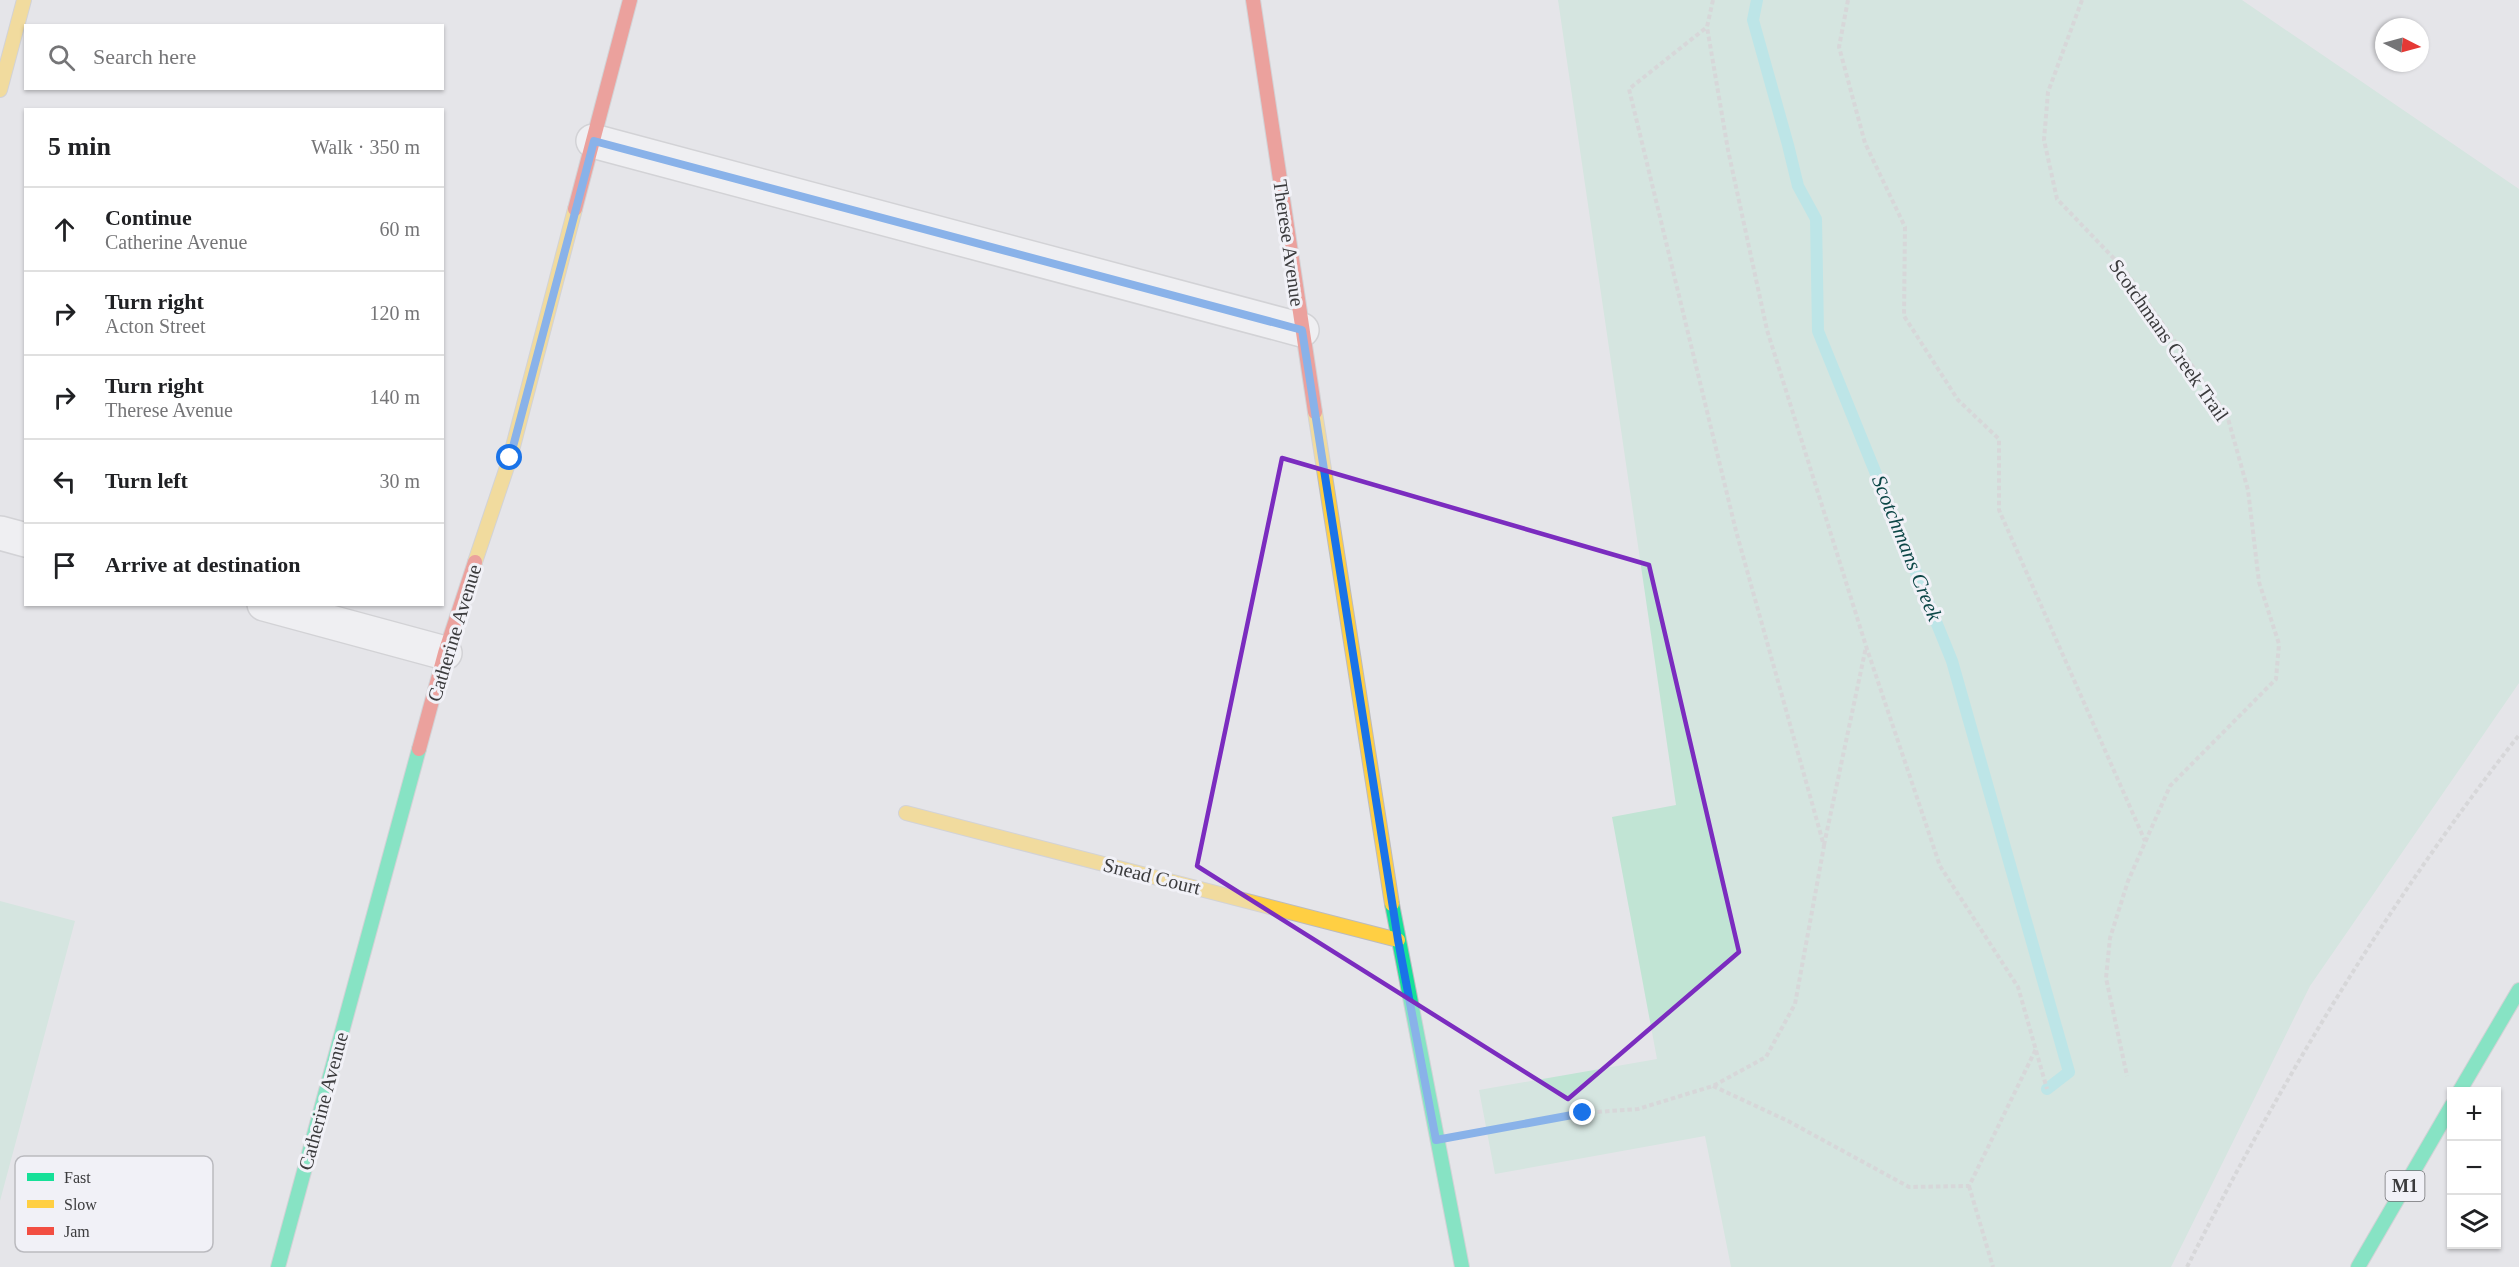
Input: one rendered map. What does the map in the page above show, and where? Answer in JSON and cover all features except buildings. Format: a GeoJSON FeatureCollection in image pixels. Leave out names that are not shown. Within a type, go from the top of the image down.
{"type":"FeatureCollection","features":[{"type":"Feature","properties":{"kind":"main road"},"geometry":{"type":"LineString","coordinates":[[0,90],[24,0]]}},
{"type":"Feature","properties":{"kind":"main road","name":"Catherine Avenue"},"geometry":{"type":"LineString","coordinates":[[278,1267],[445,653],[510,458],[630,0]]}},
{"type":"Feature","properties":{"kind":"main road","name":"Therese Avenue"},"geometry":{"type":"LineString","coordinates":[[1253,0],[1302,330],[1398,940],[1462,1267]]}},
{"type":"Feature","properties":{"kind":"main road","name":"Snead Court"},"geometry":{"type":"LineString","coordinates":[[906,813],[1398,940]]}},
{"type":"Feature","properties":{"kind":"main road"},"geometry":{"type":"LineString","coordinates":[[2462,1087],[2519,990]]}},
{"type":"Feature","properties":{"kind":"main road","name":"M1"},"geometry":{"type":"LineString","coordinates":[[2358,1267],[2447,1112]]}},
{"type":"Feature","properties":{"kind":"street"},"geometry":{"type":"LineString","coordinates":[[594,141],[1302,330]]}},
{"type":"Feature","properties":{"kind":"street"},"geometry":{"type":"LineString","coordinates":[[0,533],[24,539]]}},
{"type":"Feature","properties":{"kind":"street"},"geometry":{"type":"LineString","coordinates":[[271,606],[445,653]]}},
{"type":"Feature","properties":{"kind":"path"},"geometry":{"type":"LineString","coordinates":[[1713,0],[1707,27],[1728,150],[1767,330],[1866,646],[1940,866],[2018,987],[2047,1089]]}},
{"type":"Feature","properties":{"kind":"path"},"geometry":{"type":"LineString","coordinates":[[1848,0],[1839,47],[1865,143],[1905,228],[1904,316],[1958,400],[1999,439],[1999,510],[2145,842]]}},
{"type":"Feature","properties":{"kind":"path","name":"Scotchmans Creek Trail"},"geometry":{"type":"LineString","coordinates":[[2082,0],[2048,92],[2044,140],[2057,199],[2124,269],[2227,416],[2248,490],[2259,582],[2279,644],[2276,679],[2170,786],[2128,881],[2110,938],[2106,978],[2127,1076]]}},
{"type":"Feature","properties":{"kind":"path"},"geometry":{"type":"LineString","coordinates":[[1707,27],[1629,89],[1736,531],[1824,846]]}},
{"type":"Feature","properties":{"kind":"path"},"geometry":{"type":"LineString","coordinates":[[1436,1140],[1583,1113],[1638,1109],[1713,1086],[1766,1057],[1795,1005],[1824,846],[1866,646]]}},
{"type":"Feature","properties":{"kind":"path"},"geometry":{"type":"LineString","coordinates":[[2187,1267],[2284,1088],[2366,952],[2482,782],[2519,735]]}},
{"type":"Feature","properties":{"kind":"path"},"geometry":{"type":"LineString","coordinates":[[1992,1267],[1969,1186],[2036,1049]]}},
{"type":"Feature","properties":{"kind":"path"},"geometry":{"type":"LineString","coordinates":[[1713,1086],[1788,1121],[1910,1187],[1969,1186]]}},
{"type":"Feature","properties":{"kind":"highlighted area"},"geometry":{"type":"Polygon","coordinates":[[[1282,458],[1649,565],[1739,952],[1568,1099],[1197,866],[1282,458]]]}},
{"type":"Feature","properties":{"kind":"green space"},"geometry":{"type":"Polygon","coordinates":[[[1558,0],[2242,0],[2519,189],[2519,683],[2310,986],[2171,1267],[1731,1267],[1705,1136],[1495,1174],[1479,1090],[1657,1059],[1612,817],[1676,805],[1558,0]]]}},
{"type":"Feature","properties":{"kind":"green space"},"geometry":{"type":"Polygon","coordinates":[[[0,901],[75,921],[0,1201],[0,901]]]}},
{"type":"Feature","properties":{"kind":"waterway","name":"Scotchmans Creek"},"geometry":{"type":"LineString","coordinates":[[1757,0],[1753,20],[1798,186],[1816,219],[1818,331],[1952,661],[2069,1072],[2047,1089]]}},
{"type":"Feature","properties":{"kind":"traffic: fast"},"geometry":{"type":"LineString","coordinates":[[278,1267],[419,749]]}},
{"type":"Feature","properties":{"kind":"traffic: fast"},"geometry":{"type":"LineString","coordinates":[[1392,904],[1462,1267]]}},
{"type":"Feature","properties":{"kind":"traffic: fast"},"geometry":{"type":"LineString","coordinates":[[2462,1087],[2519,990]]}},
{"type":"Feature","properties":{"kind":"traffic: fast"},"geometry":{"type":"LineString","coordinates":[[2358,1267],[2447,1114]]}},
{"type":"Feature","properties":{"kind":"traffic: slow"},"geometry":{"type":"LineString","coordinates":[[0,90],[24,0]]}},
{"type":"Feature","properties":{"kind":"traffic: slow"},"geometry":{"type":"LineString","coordinates":[[475,562],[510,458],[575,209]]}},
{"type":"Feature","properties":{"kind":"traffic: slow"},"geometry":{"type":"LineString","coordinates":[[1315,412],[1392,904]]}},
{"type":"Feature","properties":{"kind":"traffic: slow"},"geometry":{"type":"LineString","coordinates":[[906,813],[1398,940]]}},
{"type":"Feature","properties":{"kind":"traffic: jam"},"geometry":{"type":"LineString","coordinates":[[575,209],[630,0]]}},
{"type":"Feature","properties":{"kind":"traffic: jam"},"geometry":{"type":"LineString","coordinates":[[1253,0],[1315,412]]}},
{"type":"Feature","properties":{"kind":"traffic: jam"},"geometry":{"type":"LineString","coordinates":[[419,749],[445,653],[475,562]]}},
{"type":"Feature","properties":{"kind":"route"},"geometry":{"type":"LineString","coordinates":[[510,458],[594,141],[1302,330],[1398,940],[1436,1140],[1583,1113]]}}]}
